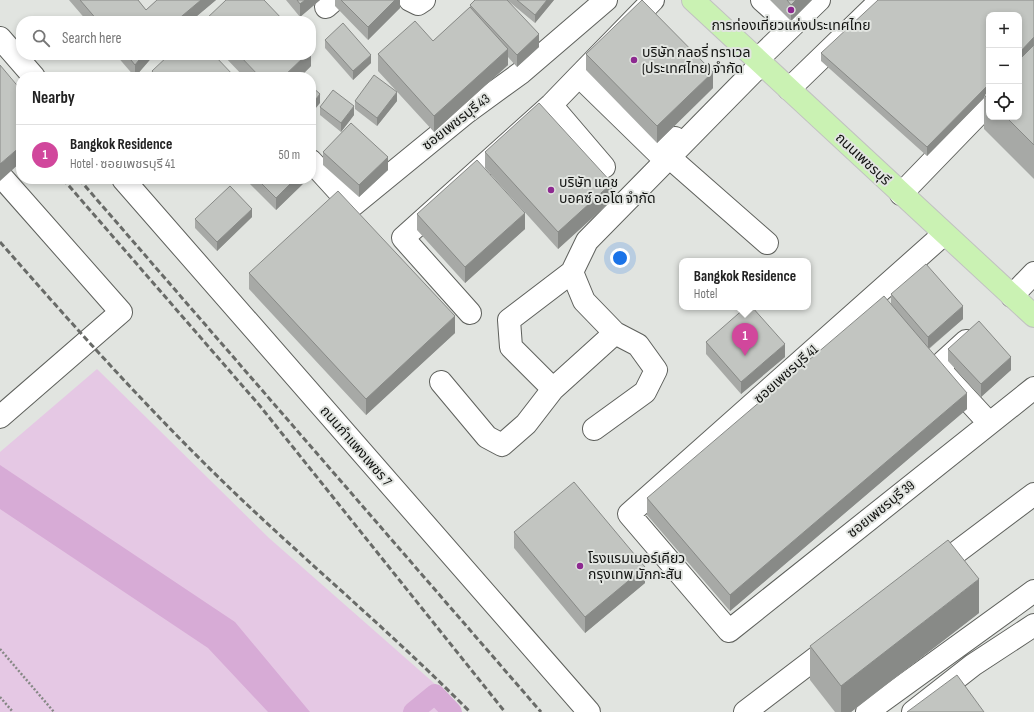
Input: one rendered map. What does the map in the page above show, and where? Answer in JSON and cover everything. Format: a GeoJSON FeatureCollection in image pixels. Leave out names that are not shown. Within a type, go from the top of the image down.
{"type":"FeatureCollection","features":[{"type":"Feature","properties":{"kind":"main road","name":"ถนนเพชรบุรี"},"geometry":{"type":"LineString","coordinates":[[693,0],[1034,316]]}},
{"type":"Feature","properties":{"kind":"street"},"geometry":{"type":"LineString","coordinates":[[410,0],[418,4],[424,0]]}},
{"type":"Feature","properties":{"kind":"street","name":"ซอยเพชรบุรี 43"},"geometry":{"type":"LineString","coordinates":[[316,166],[352,206],[467,112],[522,72],[606,0]]}},
{"type":"Feature","properties":{"kind":"street"},"geometry":{"type":"LineString","coordinates":[[470,313],[403,238],[551,104],[653,0]]}},
{"type":"Feature","properties":{"kind":"street"},"geometry":{"type":"LineString","coordinates":[[762,0],[791,26]]}},
{"type":"Feature","properties":{"kind":"street"},"geometry":{"type":"LineString","coordinates":[[579,76],[658,154],[819,0]]}},
{"type":"Feature","properties":{"kind":"street"},"geometry":{"type":"LineString","coordinates":[[789,89],[881,0]]}},
{"type":"Feature","properties":{"kind":"street"},"geometry":{"type":"LineString","coordinates":[[0,38],[16,56]]}},
{"type":"Feature","properties":{"kind":"street"},"geometry":{"type":"LineString","coordinates":[[19,60],[30,72]]}},
{"type":"Feature","properties":{"kind":"street"},"geometry":{"type":"LineString","coordinates":[[553,389],[511,347],[510,320],[572,272],[587,241],[669,157],[757,60]]}},
{"type":"Feature","properties":{"kind":"street"},"geometry":{"type":"LineString","coordinates":[[551,104],[604,167]]}},
{"type":"Feature","properties":{"kind":"street"},"geometry":{"type":"LineString","coordinates":[[901,194],[986,106]]}},
{"type":"Feature","properties":{"kind":"street"},"geometry":{"type":"LineString","coordinates":[[669,157],[768,243]]}},
{"type":"Feature","properties":{"kind":"street"},"geometry":{"type":"LineString","coordinates":[[0,175],[121,312],[0,417]]}},
{"type":"Feature","properties":{"kind":"street","name":"ถนนกำแพงเพชร 7"},"geometry":{"type":"LineString","coordinates":[[128,184],[589,712]]}},
{"type":"Feature","properties":{"kind":"street","name":"ซอยเพชรบุรี 41"},"geometry":{"type":"LineString","coordinates":[[729,631],[629,514],[944,234]]}},
{"type":"Feature","properties":{"kind":"street"},"geometry":{"type":"LineString","coordinates":[[572,272],[584,301],[616,333],[638,345],[656,370],[645,392],[594,429]]}},
{"type":"Feature","properties":{"kind":"street"},"geometry":{"type":"LineString","coordinates":[[1012,296],[1034,274]]}},
{"type":"Feature","properties":{"kind":"street"},"geometry":{"type":"LineString","coordinates":[[441,382],[487,437],[502,445],[526,424],[553,389],[616,333]]}},
{"type":"Feature","properties":{"kind":"street"},"geometry":{"type":"LineString","coordinates":[[966,341],[943,362],[943,373],[989,423]]}},
{"type":"Feature","properties":{"kind":"street","name":"ซอยเพชรบุรี 39"},"geometry":{"type":"LineString","coordinates":[[729,631],[1034,388]]}},
{"type":"Feature","properties":{"kind":"street"},"geometry":{"type":"LineString","coordinates":[[916,583],[1034,494]]}},
{"type":"Feature","properties":{"kind":"street"},"geometry":{"type":"LineString","coordinates":[[867,712],[1034,591]]}},
{"type":"Feature","properties":{"kind":"street"},"geometry":{"type":"LineString","coordinates":[[913,712],[964,686],[973,665],[1034,626]]}},
{"type":"Feature","properties":{"kind":"street"},"geometry":{"type":"LineString","coordinates":[[745,712],[846,635]]}},
{"type":"Feature","properties":{"kind":"path"},"geometry":{"type":"LineString","coordinates":[[0,649],[54,712]]}},
{"type":"Feature","properties":{"kind":"path"},"geometry":{"type":"LineString","coordinates":[[0,697],[13,712]]}},
{"type":"Feature","properties":{"kind":"shaded area"},"geometry":{"type":"Polygon","coordinates":[[[97,369],[269,538],[443,691],[462,712],[0,712],[0,452],[97,369]]]}},
{"type":"Feature","properties":{"kind":"shaded area"},"geometry":{"type":"Polygon","coordinates":[[[0,465],[235,622],[310,712],[268,712],[208,648],[0,509],[0,465]]]}},
{"type":"Feature","properties":{"kind":"building"},"geometry":{"type":"Polygon","coordinates":[[[80,0],[138,0],[146,10],[157,0],[201,0],[182,16],[94,16],[80,0]]]}},
{"type":"Feature","properties":{"kind":"building"},"geometry":{"type":"Polygon","coordinates":[[[226,0],[264,0],[279,16],[209,16],[226,0]]]}},
{"type":"Feature","properties":{"kind":"building"},"geometry":{"type":"Polygon","coordinates":[[[297,0],[305,0],[300,4],[297,0]]]}},
{"type":"Feature","properties":{"kind":"building"},"geometry":{"type":"Polygon","coordinates":[[[341,0],[395,0],[368,27],[341,0]]]}},
{"type":"Feature","properties":{"kind":"building"},"geometry":{"type":"Polygon","coordinates":[[[475,0],[507,0],[539,34],[517,55],[470,5],[475,0]]]}},
{"type":"Feature","properties":{"kind":"building"},"geometry":{"type":"Polygon","coordinates":[[[517,0],[547,0],[535,15],[517,0]]]}},
{"type":"Feature","properties":{"kind":"building"},"geometry":{"type":"Polygon","coordinates":[[[642,0],[713,72],[657,126],[586,54],[642,0]]]}},
{"type":"Feature","properties":{"kind":"building"},"geometry":{"type":"Polygon","coordinates":[[[787,0],[796,0],[791,5],[787,0]]]}},
{"type":"Feature","properties":{"kind":"building"},"geometry":{"type":"Polygon","coordinates":[[[878,0],[1034,0],[1034,37],[1022,50],[1022,12],[986,12],[986,87],[927,147],[821,53],[878,0]]]}},
{"type":"Feature","properties":{"kind":"building"},"geometry":{"type":"Polygon","coordinates":[[[470,7],[508,49],[434,116],[378,54],[415,21],[433,41],[470,7]]]}},
{"type":"Feature","properties":{"kind":"building"},"geometry":{"type":"Polygon","coordinates":[[[343,23],[371,55],[353,71],[325,40],[343,23]]]}},
{"type":"Feature","properties":{"kind":"building"},"geometry":{"type":"Polygon","coordinates":[[[1034,45],[1034,145],[1009,120],[1022,120],[1022,57],[1034,45]]]}},
{"type":"Feature","properties":{"kind":"building"},"geometry":{"type":"Polygon","coordinates":[[[131,60],[139,60],[135,65],[131,60]]]}},
{"type":"Feature","properties":{"kind":"building"},"geometry":{"type":"Polygon","coordinates":[[[164,60],[219,60],[230,72],[153,72],[152,71],[164,60]]]}},
{"type":"Feature","properties":{"kind":"building"},"geometry":{"type":"Polygon","coordinates":[[[244,60],[301,60],[288,72],[255,72],[244,60]]]}},
{"type":"Feature","properties":{"kind":"building"},"geometry":{"type":"Polygon","coordinates":[[[0,65],[16,84],[16,150],[0,164],[0,65]]]}},
{"type":"Feature","properties":{"kind":"building"},"geometry":{"type":"Polygon","coordinates":[[[374,75],[397,92],[377,118],[355,101],[374,75]]]}},
{"type":"Feature","properties":{"kind":"building"},"geometry":{"type":"Polygon","coordinates":[[[316,90],[320,94],[316,99],[316,90]]]}},
{"type":"Feature","properties":{"kind":"building"},"geometry":{"type":"Polygon","coordinates":[[[333,90],[354,106],[341,123],[320,107],[333,90]]]}},
{"type":"Feature","properties":{"kind":"building"},"geometry":{"type":"Polygon","coordinates":[[[539,103],[612,183],[558,232],[485,152],[539,103]]]}},
{"type":"Feature","properties":{"kind":"building"},"geometry":{"type":"Polygon","coordinates":[[[351,123],[388,157],[359,185],[323,152],[351,123]]]}},
{"type":"Feature","properties":{"kind":"building"},"geometry":{"type":"Polygon","coordinates":[[[477,160],[525,213],[465,267],[417,214],[477,160]]]}},
{"type":"Feature","properties":{"kind":"building"},"geometry":{"type":"Polygon","coordinates":[[[262,184],[290,184],[276,198],[262,184]]]}},
{"type":"Feature","properties":{"kind":"building"},"geometry":{"type":"Polygon","coordinates":[[[230,186],[252,209],[217,242],[195,219],[230,186]]]}},
{"type":"Feature","properties":{"kind":"building"},"geometry":{"type":"Polygon","coordinates":[[[338,191],[455,316],[366,399],[249,273],[338,191]]]}},
{"type":"Feature","properties":{"kind":"building"},"geometry":{"type":"Polygon","coordinates":[[[926,264],[963,306],[928,337],[891,294],[926,264]]]}},
{"type":"Feature","properties":{"kind":"building"},"geometry":{"type":"Polygon","coordinates":[[[884,296],[967,393],[730,595],[647,498],[884,296]]]}},
{"type":"Feature","properties":{"kind":"building"},"geometry":{"type":"Polygon","coordinates":[[[743,310],[755,310],[785,344],[741,382],[706,342],[743,310]]]}},
{"type":"Feature","properties":{"kind":"building"},"geometry":{"type":"Polygon","coordinates":[[[979,321],[1011,357],[981,384],[948,349],[979,321]]]}},
{"type":"Feature","properties":{"kind":"building","name":"โรงแรมเมอร์เคียว กรุงเทพ มักกะสัน"},"geometry":{"type":"Polygon","coordinates":[[[574,482],[645,567],[585,617],[514,532],[574,482]]]}},
{"type":"Feature","properties":{"kind":"building"},"geometry":{"type":"Polygon","coordinates":[[[948,540],[979,579],[841,686],[810,646],[948,540]]]}},
{"type":"Feature","properties":{"kind":"building"},"geometry":{"type":"Polygon","coordinates":[[[957,675],[984,712],[907,712],[957,675]]]}},
{"type":"Feature","properties":{"kind":"waterway"},"geometry":{"type":"LineString","coordinates":[[413,712],[435,694],[452,712]]}},
{"type":"Feature","properties":{"kind":"railway"},"geometry":{"type":"LineString","coordinates":[[67,184],[260,406],[505,712]]}},
{"type":"Feature","properties":{"kind":"railway"},"geometry":{"type":"LineString","coordinates":[[83,184],[541,712]]}},
{"type":"Feature","properties":{"kind":"railway"},"geometry":{"type":"LineString","coordinates":[[0,242],[117,373],[177,436],[240,498],[385,630],[470,712]]}},
{"type":"Feature","properties":{"kind":"place","name":"การท่องเที่ยวแห่งประเทศไทย"},"geometry":{"type":"Point","coordinates":[791,10]}},
{"type":"Feature","properties":{"kind":"place","name":"บริษัท กลอรี่ ทราเวล (ประเทศไทย) จำกัด"},"geometry":{"type":"Point","coordinates":[634,60]}},
{"type":"Feature","properties":{"kind":"place","name":"บริษัท แคช บอคซ์ ออโต จำกัด"},"geometry":{"type":"Point","coordinates":[551,190]}},
{"type":"Feature","properties":{"kind":"place","name":"Bangkok Residence"},"geometry":{"type":"Point","coordinates":[745,356]}},
{"type":"Feature","properties":{"kind":"place","name":"โรงแรมเมอร์เคียว กรุงเทพ มักกะสัน"},"geometry":{"type":"Point","coordinates":[580,566]}}]}
